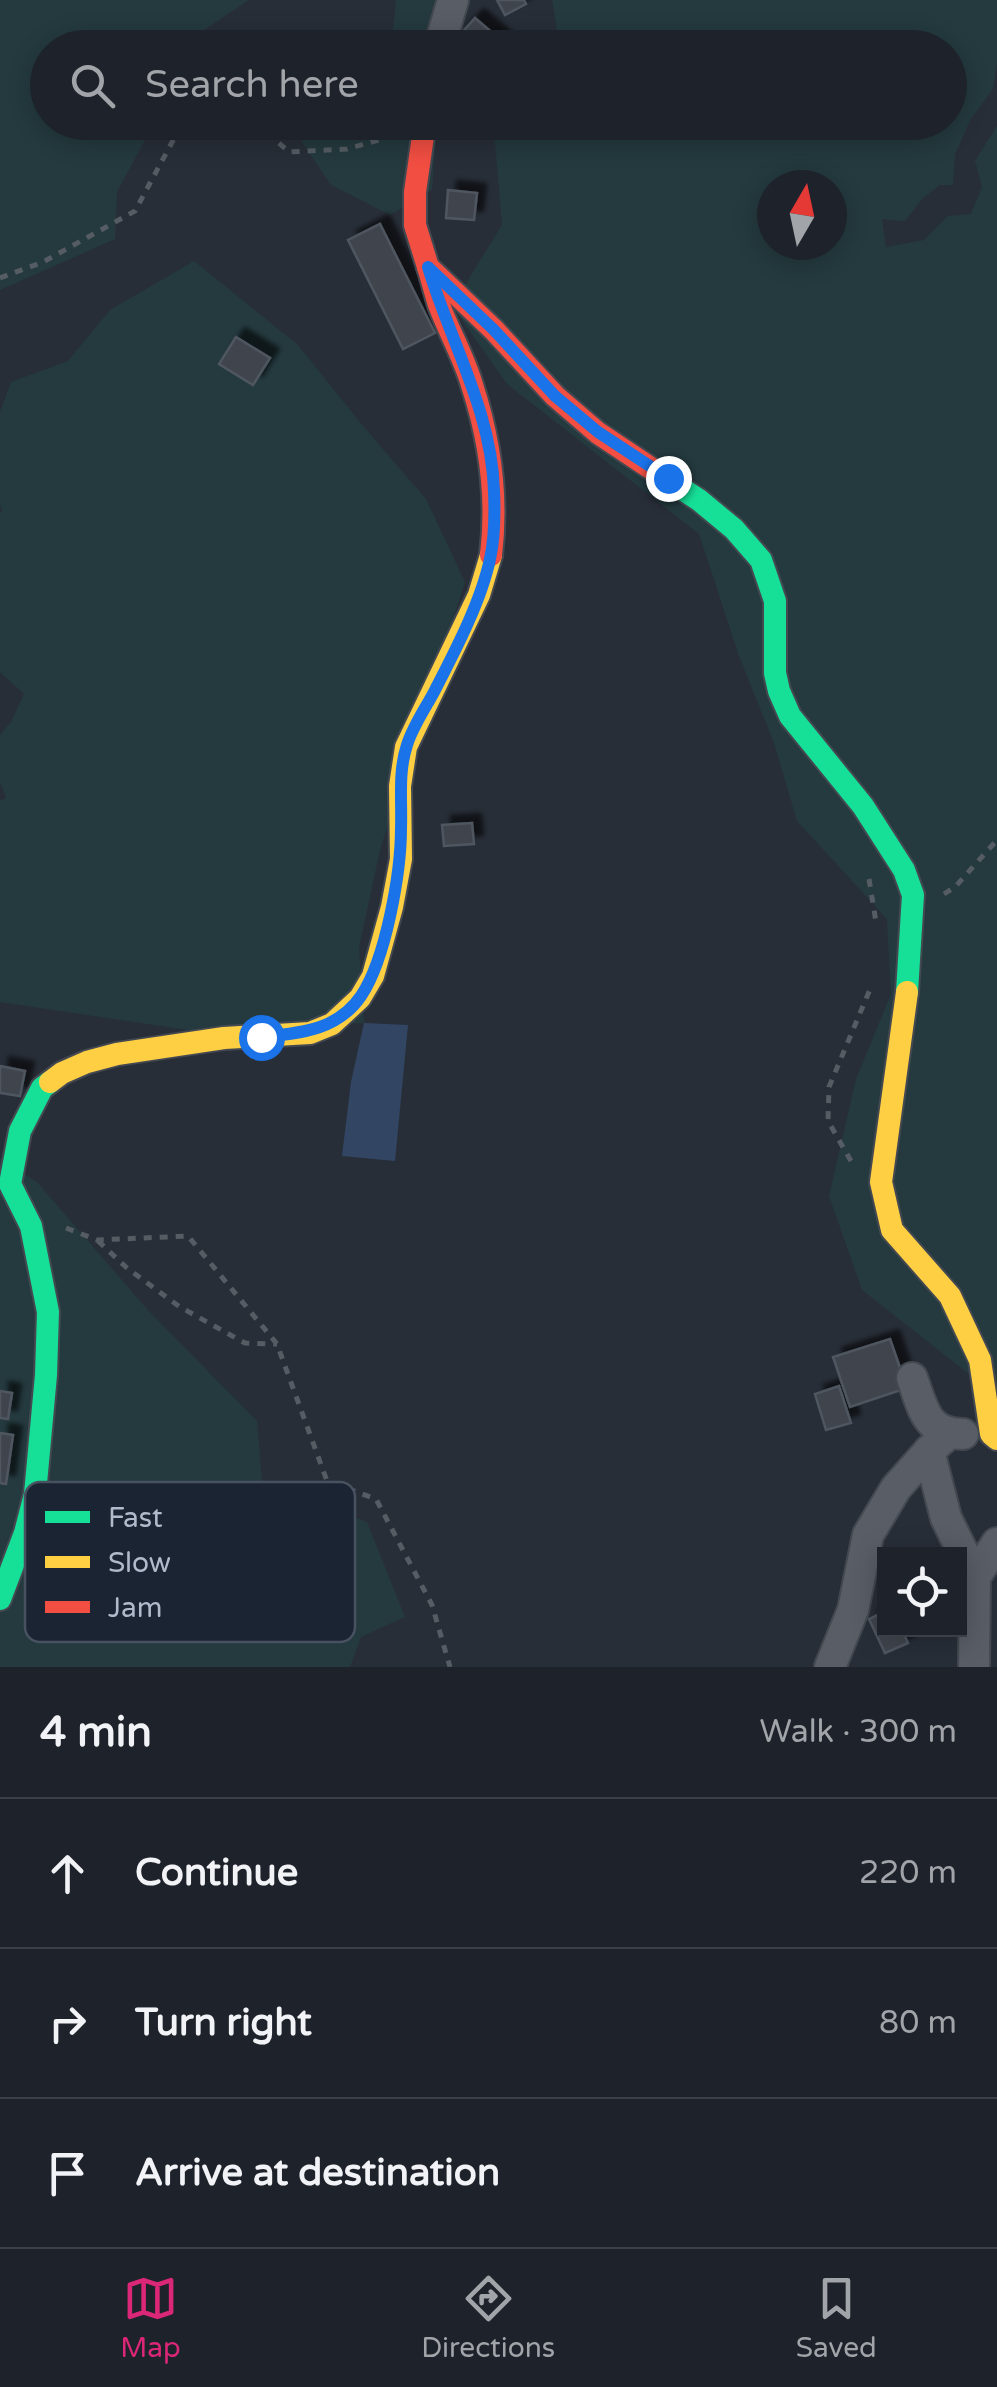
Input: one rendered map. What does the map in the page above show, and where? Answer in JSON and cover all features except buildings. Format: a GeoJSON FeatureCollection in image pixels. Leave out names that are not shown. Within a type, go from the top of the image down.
{"type":"FeatureCollection","features":[{"type":"Feature","properties":{"kind":"street"},"geometry":{"type":"LineString","coordinates":[[444,30],[452,0]]}},
{"type":"Feature","properties":{"kind":"street"},"geometry":{"type":"LineString","coordinates":[[36,1482],[48,1312],[38,1253],[25,1211],[5,1174],[20,1131],[42,1088],[88,1062],[117,1054],[224,1038],[310,1032],[332,1024],[348,1011],[373,976],[401,859],[400,786],[406,747],[479,595],[494,529],[494,485],[482,421],[415,226],[422,140]]}},
{"type":"Feature","properties":{"kind":"street"},"geometry":{"type":"LineString","coordinates":[[428,267],[555,396],[598,432],[699,500],[734,529],[761,560],[775,601],[775,673],[784,704],[882,835],[904,870],[913,896],[909,975],[882,1182],[892,1230],[950,1296],[986,1357],[980,1360],[994,1436],[938,1442],[896,1488],[868,1535],[853,1610],[830,1667]]}},
{"type":"Feature","properties":{"kind":"street"},"geometry":{"type":"LineString","coordinates":[[912,1378],[938,1442],[946,1518],[975,1577],[974,1667]]}},
{"type":"Feature","properties":{"kind":"street"},"geometry":{"type":"LineString","coordinates":[[0,1599],[25,1533]]}},
{"type":"Feature","properties":{"kind":"street"},"geometry":{"type":"LineString","coordinates":[[975,1577],[997,1543]]}},
{"type":"Feature","properties":{"kind":"path"},"geometry":{"type":"LineString","coordinates":[[0,278],[43,262],[135,211],[173,140]]}},
{"type":"Feature","properties":{"kind":"path"},"geometry":{"type":"LineString","coordinates":[[275,140],[289,152],[348,150],[377,140]]}},
{"type":"Feature","properties":{"kind":"path"},"geometry":{"type":"LineString","coordinates":[[876,922],[868,876],[882,835]]}},
{"type":"Feature","properties":{"kind":"path"},"geometry":{"type":"LineString","coordinates":[[912,914],[955,886],[997,840]]}},
{"type":"Feature","properties":{"kind":"path"},"geometry":{"type":"LineString","coordinates":[[854,1174],[828,1121],[829,1087],[876,974]]}},
{"type":"Feature","properties":{"kind":"path"},"geometry":{"type":"LineString","coordinates":[[25,1211],[97,1240],[180,1307],[246,1342],[277,1344]]}},
{"type":"Feature","properties":{"kind":"path"},"geometry":{"type":"LineString","coordinates":[[97,1240],[188,1236],[277,1344],[330,1482]]}},
{"type":"Feature","properties":{"kind":"path"},"geometry":{"type":"LineString","coordinates":[[355,1491],[376,1499],[432,1605],[450,1667]]}},
{"type":"Feature","properties":{"kind":"green space"},"geometry":{"type":"Polygon","coordinates":[[[0,0],[249,0],[204,30],[30,30],[30,140],[145,140],[117,192],[115,239],[0,290],[0,0]]]}},
{"type":"Feature","properties":{"kind":"green space"},"geometry":{"type":"Polygon","coordinates":[[[396,0],[471,0],[457,19],[455,30],[393,30],[396,0]]]}},
{"type":"Feature","properties":{"kind":"green space"},"geometry":{"type":"Polygon","coordinates":[[[552,0],[997,0],[993,89],[967,127],[967,30],[557,30],[552,0]]]}},
{"type":"Feature","properties":{"kind":"green space"},"geometry":{"type":"Polygon","coordinates":[[[997,126],[997,1396],[862,1290],[829,1196],[856,1079],[891,994],[887,919],[797,821],[774,743],[739,656],[699,534],[507,384],[452,306],[502,225],[495,140],[961,140],[955,155],[953,185],[940,185],[923,198],[905,221],[882,219],[886,247],[924,240],[948,216],[971,214],[982,187],[975,161],[997,126]]]}},
{"type":"Feature","properties":{"kind":"green space"},"geometry":{"type":"Polygon","coordinates":[[[301,140],[436,140],[432,190],[390,215],[331,185],[301,140]]]}},
{"type":"Feature","properties":{"kind":"green space"},"geometry":{"type":"Polygon","coordinates":[[[194,261],[298,345],[426,499],[465,582],[380,850],[359,948],[364,1023],[201,1032],[0,1002],[0,801],[6,798],[0,782],[0,735],[24,694],[0,672],[0,412],[11,382],[68,361],[110,310],[194,261]]]}},
{"type":"Feature","properties":{"kind":"green space"},"geometry":{"type":"Polygon","coordinates":[[[0,1158],[37,1182],[147,1309],[257,1421],[265,1482],[25,1482],[25,1642],[355,1642],[355,1517],[367,1522],[405,1617],[361,1637],[350,1667],[0,1667],[0,1158]]]}},
{"type":"Feature","properties":{"kind":"water"},"geometry":{"type":"Polygon","coordinates":[[[364,1023],[408,1025],[395,1161],[342,1156],[351,1082],[364,1023]]]}},
{"type":"Feature","properties":{"kind":"traffic: fast"},"geometry":{"type":"LineString","coordinates":[[670,481],[734,529],[761,560],[775,601],[775,673],[790,716],[863,806],[904,870],[913,895],[907,992]]}},
{"type":"Feature","properties":{"kind":"traffic: fast"},"geometry":{"type":"LineString","coordinates":[[36,1482],[48,1312],[31,1226],[10,1184],[20,1131],[42,1088],[50,1082]]}},
{"type":"Feature","properties":{"kind":"traffic: fast"},"geometry":{"type":"LineString","coordinates":[[0,1599],[25,1533]]}},
{"type":"Feature","properties":{"kind":"traffic: slow"},"geometry":{"type":"LineString","coordinates":[[50,1082],[87,1062],[117,1054],[224,1038],[310,1033],[332,1024],[360,998],[373,976],[401,859],[400,786],[406,747],[479,595],[491,555]]}},
{"type":"Feature","properties":{"kind":"traffic: slow"},"geometry":{"type":"LineString","coordinates":[[907,992],[881,1182],[892,1230],[950,1296],[980,1360],[991,1434],[997,1439]]}},
{"type":"Feature","properties":{"kind":"traffic: jam"},"geometry":{"type":"LineString","coordinates":[[422,140],[415,225],[428,267],[555,396],[598,433],[670,481]]}},
{"type":"Feature","properties":{"kind":"traffic: jam"},"geometry":{"type":"LineString","coordinates":[[428,267],[439,305],[469,375],[484,427],[493,490],[491,555]]}},
{"type":"Feature","properties":{"kind":"route"},"geometry":{"type":"LineString","coordinates":[[261,1037],[310,1032],[332,1024],[360,998],[373,976],[401,859],[400,786],[406,747],[479,595],[490,559],[494,485],[486,440],[472,383],[428,267],[555,396],[598,432],[668,478]]}}]}
